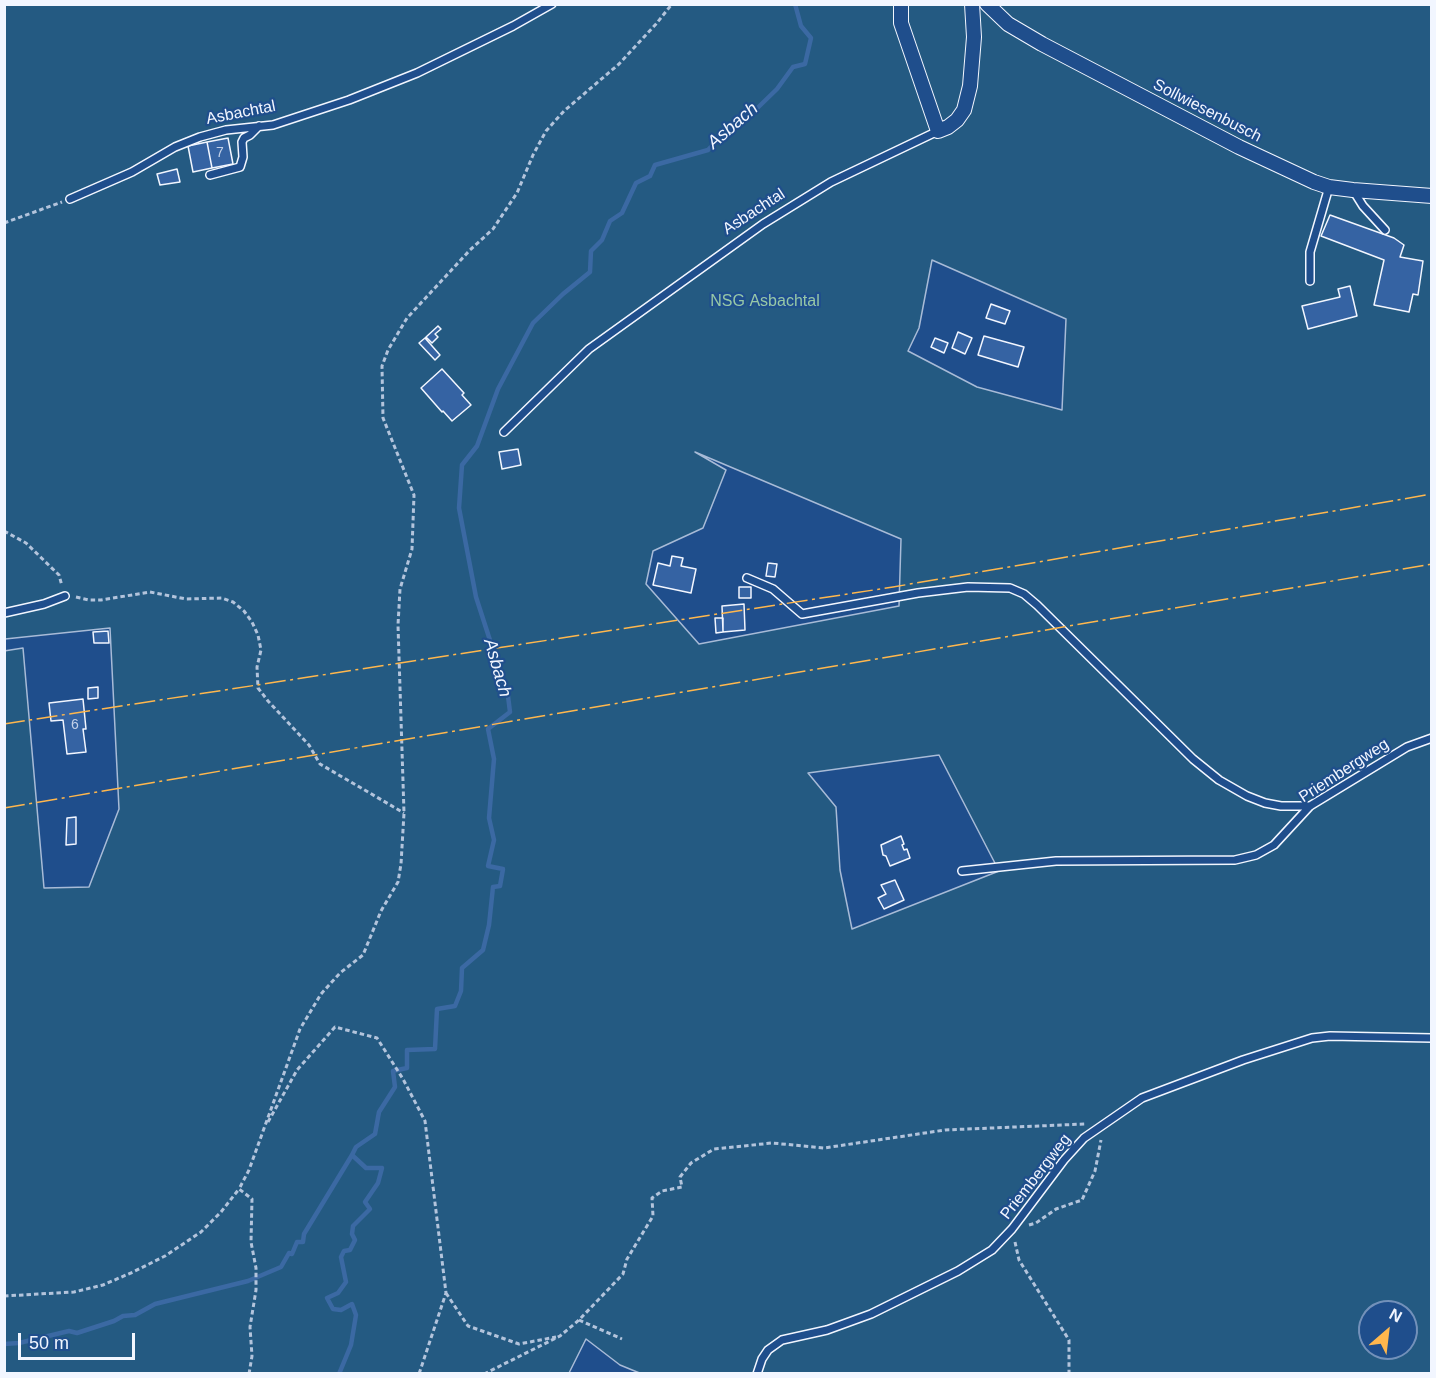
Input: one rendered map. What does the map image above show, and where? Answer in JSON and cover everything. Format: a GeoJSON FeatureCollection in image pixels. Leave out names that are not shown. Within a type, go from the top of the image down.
{"type":"FeatureCollection","features":[{"type":"Feature","properties":{"kind":"street"},"geometry":{"type":"LineString","coordinates":[[901,4],[901,23],[938,131],[957,120],[964,110],[970,86],[974,37],[972,4]]}},
{"type":"Feature","properties":{"kind":"street","name":"Sollwiesenbusch"},"geometry":{"type":"LineString","coordinates":[[987,4],[1001,19],[1042,44],[1239,147],[1314,182],[1329,187],[1353,190],[1431,196]]}},
{"type":"Feature","properties":{"kind":"lane","name":"Asbachtal"},"geometry":{"type":"LineString","coordinates":[[70,199],[132,172],[175,147],[226,130],[273,125],[349,100],[417,73],[521,22],[552,4]]}},
{"type":"Feature","properties":{"kind":"lane"},"geometry":{"type":"LineString","coordinates":[[210,175],[240,167],[243,157],[242,142],[259,126]]}},
{"type":"Feature","properties":{"kind":"lane","name":"Asbachtal"},"geometry":{"type":"LineString","coordinates":[[504,432],[589,349],[763,224],[831,182],[938,131]]}},
{"type":"Feature","properties":{"kind":"lane"},"geometry":{"type":"LineString","coordinates":[[1310,281],[1310,252],[1329,187]]}},
{"type":"Feature","properties":{"kind":"lane"},"geometry":{"type":"LineString","coordinates":[[1353,190],[1363,206],[1385,230]]}},
{"type":"Feature","properties":{"kind":"lane"},"geometry":{"type":"LineString","coordinates":[[747,578],[773,589],[802,614],[928,592],[968,587],[1010,588],[1024,594],[1037,605],[1177,743],[1219,780],[1247,796],[1265,802],[1281,806],[1310,806]]}},
{"type":"Feature","properties":{"kind":"lane"},"geometry":{"type":"LineString","coordinates":[[4,613],[44,604],[65,596]]}},
{"type":"Feature","properties":{"kind":"lane","name":"Priembergweg"},"geometry":{"type":"LineString","coordinates":[[962,871],[1056,861],[1235,860],[1256,855],[1274,845],[1310,806],[1335,793],[1407,747],[1431,738]]}},
{"type":"Feature","properties":{"kind":"lane","name":"Priembergweg"},"geometry":{"type":"LineString","coordinates":[[757,1374],[762,1359],[774,1345],[795,1336],[826,1330],[871,1314],[958,1271],[992,1250],[1012,1229],[1064,1160],[1084,1138],[1142,1098],[1243,1060],[1311,1038],[1330,1036],[1431,1038]]}},
{"type":"Feature","properties":{"kind":"path"},"geometry":{"type":"LineString","coordinates":[[4,1296],[74,1292],[103,1285],[165,1256],[201,1232],[239,1189],[249,1170],[300,1029],[321,994],[340,973],[363,955],[381,911],[398,882],[404,813],[398,625],[400,589],[412,549],[414,495],[383,418],[382,366],[388,350],[407,318],[470,250],[493,229],[517,193],[546,131],[564,111],[619,64],[672,4]]}},
{"type":"Feature","properties":{"kind":"path"},"geometry":{"type":"LineString","coordinates":[[4,223],[70,199]]}},
{"type":"Feature","properties":{"kind":"path"},"geometry":{"type":"LineString","coordinates":[[4,531],[26,543],[58,575],[65,596],[101,600],[150,592],[186,599],[222,598],[233,602],[244,611],[258,635],[261,650],[257,667],[258,688],[268,701],[309,745],[320,764],[404,813]]}},
{"type":"Feature","properties":{"kind":"path"},"geometry":{"type":"LineString","coordinates":[[263,1132],[297,1070],[335,1027],[376,1038],[403,1079],[425,1121],[446,1293],[419,1374]]}},
{"type":"Feature","properties":{"kind":"path"},"geometry":{"type":"LineString","coordinates":[[484,1374],[560,1336],[579,1320],[623,1274],[627,1259],[653,1216],[652,1198],[662,1191],[682,1187],[680,1177],[691,1163],[714,1149],[772,1143],[824,1148],[945,1130],[1104,1123],[1095,1171],[1082,1200],[1056,1209],[1036,1223],[1012,1229],[1018,1260],[1069,1340],[1069,1374]]}},
{"type":"Feature","properties":{"kind":"path"},"geometry":{"type":"LineString","coordinates":[[239,1189],[252,1199],[251,1242],[256,1268],[256,1290],[250,1327],[252,1356],[249,1374]]}},
{"type":"Feature","properties":{"kind":"path"},"geometry":{"type":"LineString","coordinates":[[446,1293],[468,1326],[519,1344],[560,1336]]}},
{"type":"Feature","properties":{"kind":"path"},"geometry":{"type":"LineString","coordinates":[[579,1320],[622,1339]]}},
{"type":"Feature","properties":{"kind":"green space","name":"NSG Asbachtal"},"geometry":{"type":"Polygon","coordinates":[[[5,5],[1431,5],[1431,1373],[642,1374],[620,1365],[586,1339],[569,1373],[5,1373],[4,651],[23,648],[44,888],[89,887],[119,809],[110,628],[5,639],[5,5]],[[932,260],[919,328],[908,351],[977,387],[1062,410],[1066,319],[932,260]],[[695,452],[726,470],[703,528],[653,551],[646,584],[699,644],[899,606],[901,539],[695,452]],[[939,755],[808,773],[836,807],[840,870],[852,929],[999,871],[939,755]]]}},
{"type":"Feature","properties":{"kind":"building"},"geometry":{"type":"Polygon","coordinates":[[[228,138],[233,164],[212,168],[207,142],[228,138]]]}},
{"type":"Feature","properties":{"kind":"building"},"geometry":{"type":"Polygon","coordinates":[[[207,142],[212,168],[193,172],[188,146],[207,142]]]}},
{"type":"Feature","properties":{"kind":"building"},"geometry":{"type":"Polygon","coordinates":[[[177,169],[180,182],[160,185],[157,174],[177,169]]]}},
{"type":"Feature","properties":{"kind":"building"},"geometry":{"type":"Polygon","coordinates":[[[1330,215],[1394,238],[1404,245],[1400,257],[1423,261],[1418,295],[1413,294],[1409,312],[1374,305],[1384,260],[1321,236],[1330,215]]]}},
{"type":"Feature","properties":{"kind":"building"},"geometry":{"type":"Polygon","coordinates":[[[1350,286],[1357,316],[1308,329],[1302,306],[1340,297],[1338,289],[1350,286]]]}},
{"type":"Feature","properties":{"kind":"building"},"geometry":{"type":"Polygon","coordinates":[[[991,304],[1010,311],[1005,324],[986,318],[991,304]]]}},
{"type":"Feature","properties":{"kind":"building"},"geometry":{"type":"Polygon","coordinates":[[[438,326],[441,329],[435,334],[438,337],[432,343],[426,337],[438,326]]]}},
{"type":"Feature","properties":{"kind":"building"},"geometry":{"type":"Polygon","coordinates":[[[958,332],[972,338],[965,354],[952,348],[958,332]]]}},
{"type":"Feature","properties":{"kind":"building"},"geometry":{"type":"Polygon","coordinates":[[[984,336],[1024,347],[1018,367],[978,355],[984,336]]]}},
{"type":"Feature","properties":{"kind":"building"},"geometry":{"type":"Polygon","coordinates":[[[425,338],[440,355],[435,360],[419,343],[425,338]]]}},
{"type":"Feature","properties":{"kind":"building"},"geometry":{"type":"Polygon","coordinates":[[[935,338],[948,343],[944,353],[931,347],[935,338]]]}},
{"type":"Feature","properties":{"kind":"building"},"geometry":{"type":"Polygon","coordinates":[[[442,369],[464,393],[462,395],[471,405],[452,421],[421,388],[442,369]]]}},
{"type":"Feature","properties":{"kind":"building"},"geometry":{"type":"Polygon","coordinates":[[[518,449],[521,465],[502,469],[499,452],[518,449]]]}},
{"type":"Feature","properties":{"kind":"building"},"geometry":{"type":"Polygon","coordinates":[[[672,556],[683,558],[681,566],[696,569],[691,593],[653,585],[658,563],[670,566],[672,556]]]}},
{"type":"Feature","properties":{"kind":"building"},"geometry":{"type":"Polygon","coordinates":[[[768,563],[777,564],[775,577],[766,576],[768,563]]]}},
{"type":"Feature","properties":{"kind":"building"},"geometry":{"type":"Polygon","coordinates":[[[739,587],[751,587],[751,598],[739,598],[739,587]]]}},
{"type":"Feature","properties":{"kind":"building"},"geometry":{"type":"Polygon","coordinates":[[[744,604],[745,630],[723,632],[722,606],[744,604]]]}},
{"type":"Feature","properties":{"kind":"building"},"geometry":{"type":"Polygon","coordinates":[[[715,618],[723,618],[723,632],[716,633],[715,618]]]}},
{"type":"Feature","properties":{"kind":"building"},"geometry":{"type":"Polygon","coordinates":[[[108,631],[109,643],[94,643],[93,632],[108,631]]]}},
{"type":"Feature","properties":{"kind":"building"},"geometry":{"type":"Polygon","coordinates":[[[98,687],[98,698],[88,699],[88,688],[98,687]]]}},
{"type":"Feature","properties":{"kind":"building"},"geometry":{"type":"Polygon","coordinates":[[[83,699],[86,752],[67,754],[63,720],[51,721],[49,703],[83,699]]]}},
{"type":"Feature","properties":{"kind":"building"},"geometry":{"type":"Polygon","coordinates":[[[76,817],[76,844],[66,845],[67,818],[76,817]]]}},
{"type":"Feature","properties":{"kind":"building"},"geometry":{"type":"Polygon","coordinates":[[[901,836],[904,850],[907,849],[910,858],[890,866],[886,856],[883,855],[881,845],[901,836]]]}},
{"type":"Feature","properties":{"kind":"building"},"geometry":{"type":"Polygon","coordinates":[[[895,880],[904,900],[884,909],[878,898],[886,894],[881,885],[895,880]]]}},
{"type":"Feature","properties":{"kind":"waterway","name":"Asbach"},"geometry":{"type":"LineString","coordinates":[[339,1374],[351,1345],[356,1315],[352,1304],[341,1310],[333,1309],[327,1298],[338,1293],[346,1282],[341,1257],[344,1251],[350,1250],[355,1240],[352,1234],[353,1226],[370,1209],[365,1202],[378,1183],[382,1168],[366,1168],[352,1155],[356,1147],[375,1134],[379,1112],[395,1087],[393,1071],[407,1068],[407,1050],[435,1049],[437,1009],[455,1006],[461,991],[462,968],[483,950],[489,925],[493,887],[500,886],[503,869],[488,866],[494,840],[489,818],[494,759],[488,729],[510,712],[508,696],[476,597],[459,508],[462,465],[477,446],[498,389],[533,323],[590,272],[591,251],[602,240],[610,221],[622,213],[636,183],[650,176],[655,165],[708,150],[723,134],[744,121],[777,89],[793,67],[805,64],[811,38],[801,26],[795,4]]}},
{"type":"Feature","properties":{"kind":"waterway"},"geometry":{"type":"LineString","coordinates":[[4,1344],[19,1343],[69,1331],[77,1333],[123,1316],[135,1315],[155,1304],[248,1281],[281,1267],[289,1253],[292,1254],[297,1242],[303,1242],[304,1234],[352,1155]]}},
{"type":"Feature","properties":{"kind":"power"},"geometry":{"type":"LineString","coordinates":[[4,724],[893,587],[1432,494]]}},
{"type":"Feature","properties":{"kind":"power"},"geometry":{"type":"LineString","coordinates":[[4,808],[1432,564]]}}]}
